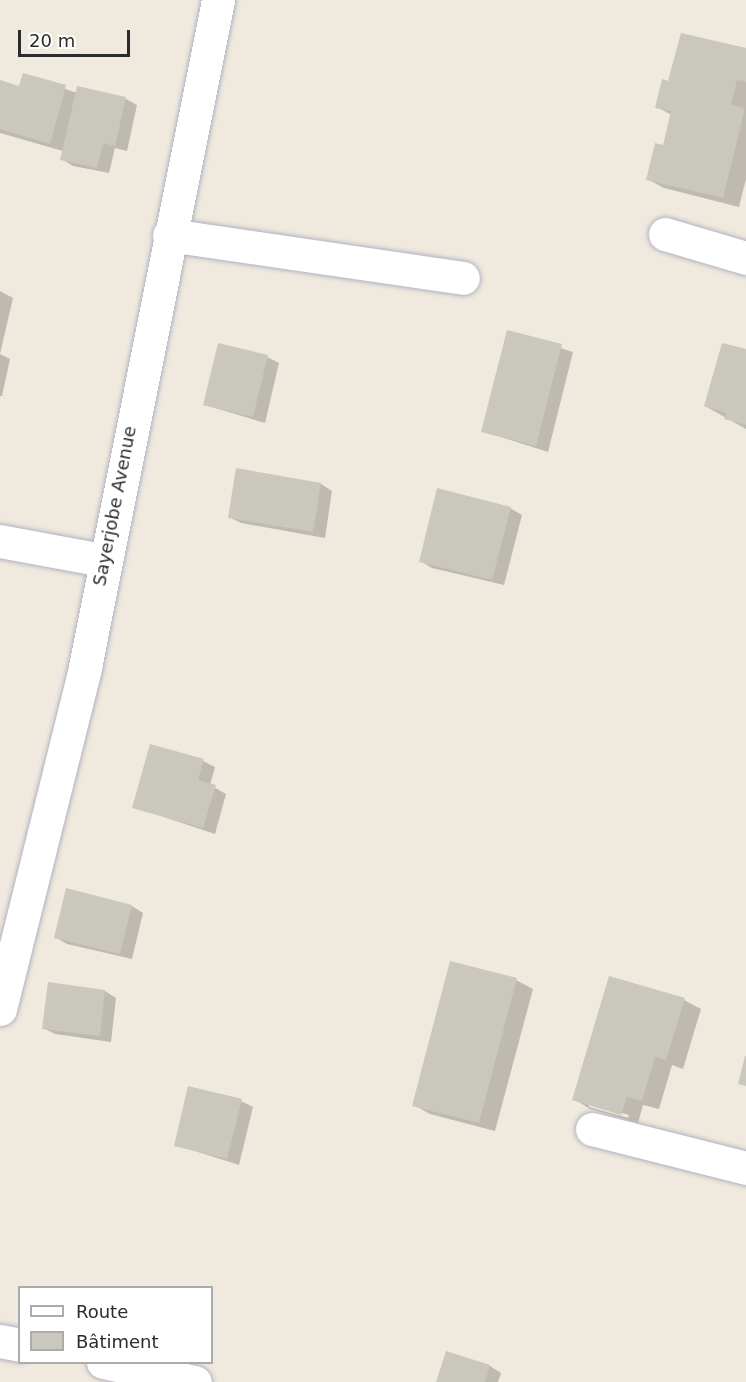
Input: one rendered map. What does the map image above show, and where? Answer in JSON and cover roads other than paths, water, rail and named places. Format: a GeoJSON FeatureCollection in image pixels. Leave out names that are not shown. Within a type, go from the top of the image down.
{"type":"FeatureCollection","features":[{"type":"Feature","properties":{"kind":"street","name":"Sayerjobe Avenue"},"geometry":{"type":"LineString","coordinates":[[0,1010],[85,667],[103,560],[218,0]]}},
{"type":"Feature","properties":{"kind":"street"},"geometry":{"type":"LineString","coordinates":[[665,234],[746,258]]}},
{"type":"Feature","properties":{"kind":"street"},"geometry":{"type":"LineString","coordinates":[[169,235],[463,278]]}},
{"type":"Feature","properties":{"kind":"street"},"geometry":{"type":"LineString","coordinates":[[0,541],[103,560]]}},
{"type":"Feature","properties":{"kind":"street"},"geometry":{"type":"LineString","coordinates":[[592,1129],[746,1168]]}},
{"type":"Feature","properties":{"kind":"street"},"geometry":{"type":"LineString","coordinates":[[0,1341],[18,1345]]}},
{"type":"Feature","properties":{"kind":"street"},"geometry":{"type":"LineString","coordinates":[[112,1364],[195,1382]]}}]}
